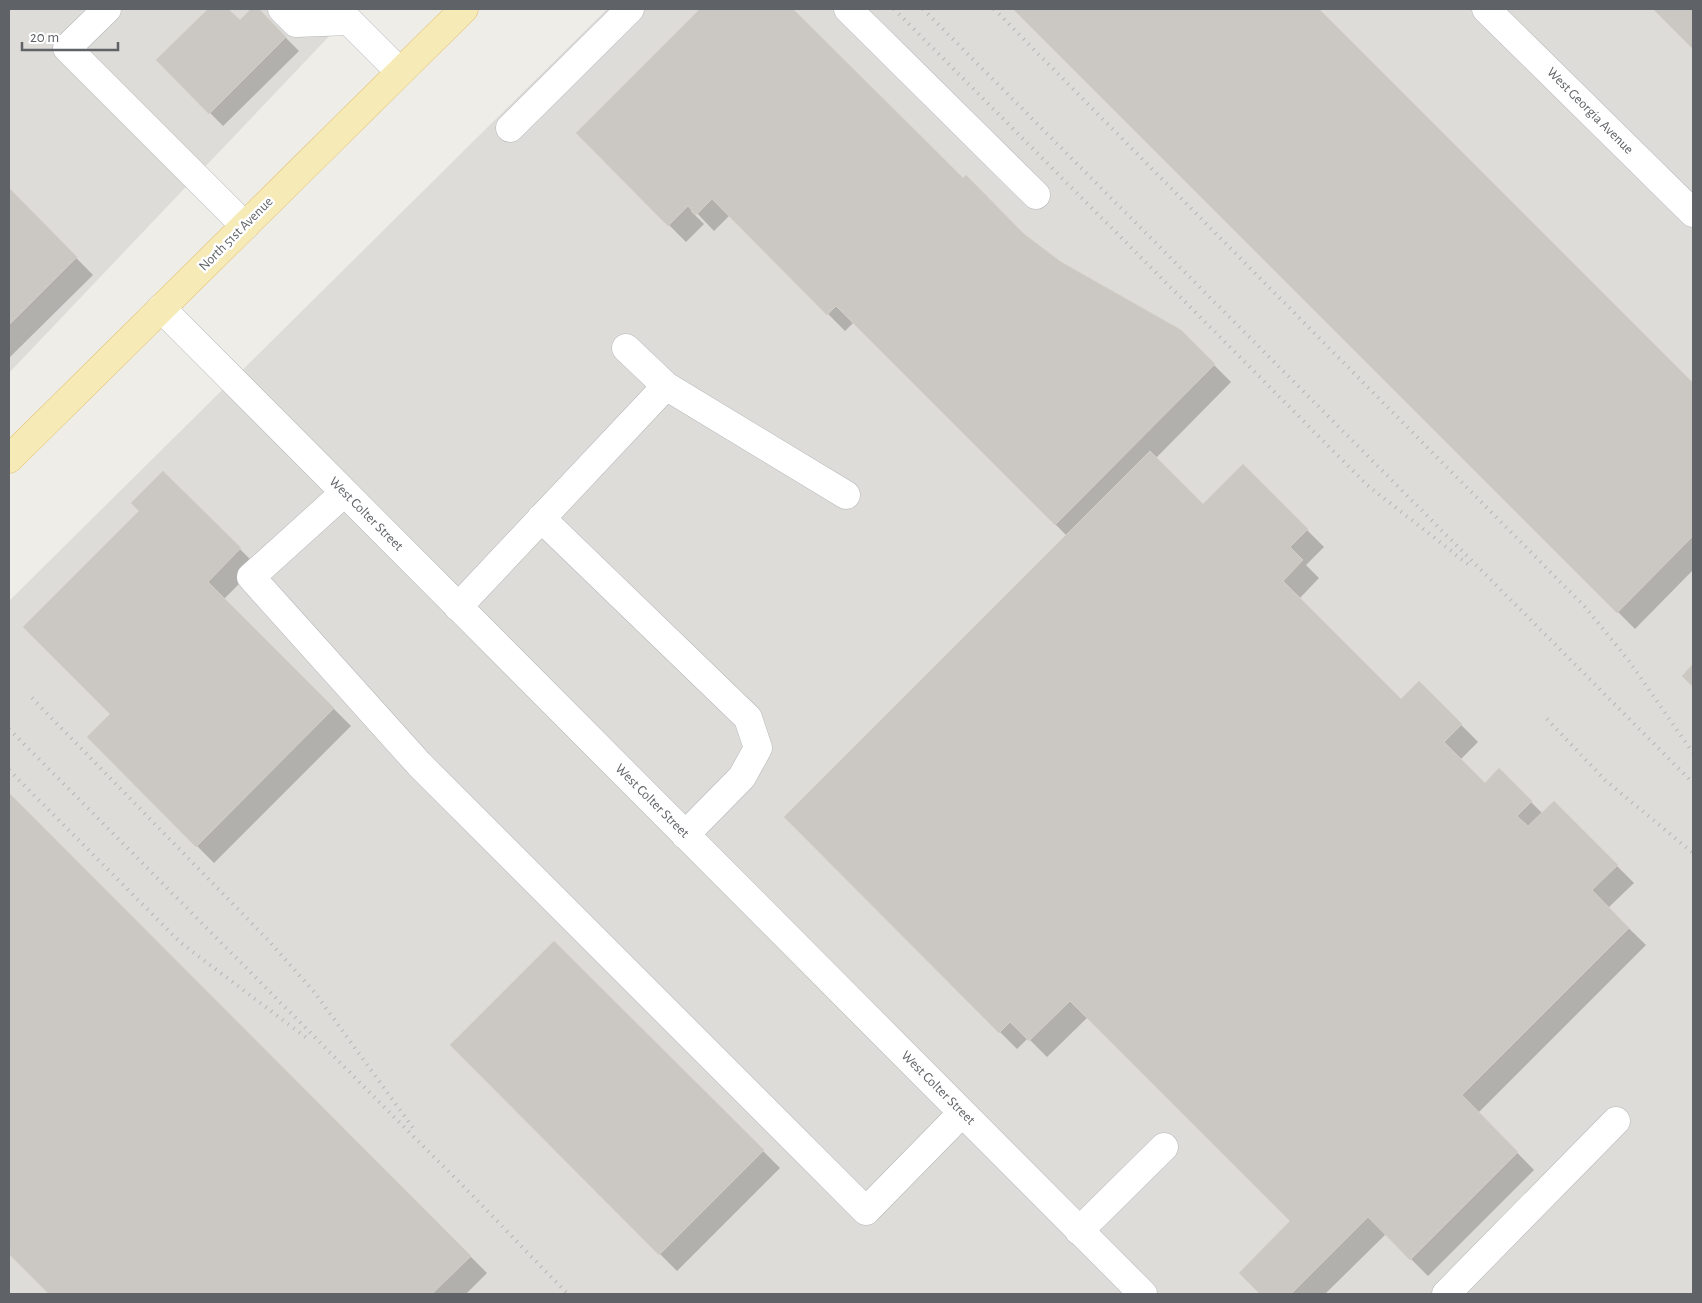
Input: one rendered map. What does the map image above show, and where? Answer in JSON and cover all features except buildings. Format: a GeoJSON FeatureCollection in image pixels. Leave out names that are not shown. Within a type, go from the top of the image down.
{"type":"FeatureCollection","features":[{"type":"Feature","properties":{"kind":"main road","name":"North 51st Avenue"},"geometry":{"type":"LineString","coordinates":[[9,459],[464,9]]}},
{"type":"Feature","properties":{"kind":"street"},"geometry":{"type":"LineString","coordinates":[[107,9],[67,48],[244,226]]}},
{"type":"Feature","properties":{"kind":"street"},"geometry":{"type":"LineString","coordinates":[[282,9],[296,23],[349,15],[400,72]]}},
{"type":"Feature","properties":{"kind":"street"},"geometry":{"type":"LineString","coordinates":[[510,128],[630,9]]}},
{"type":"Feature","properties":{"kind":"street"},"geometry":{"type":"LineString","coordinates":[[848,9],[1036,195]]}},
{"type":"Feature","properties":{"kind":"street","name":"West Georgia Avenue"},"geometry":{"type":"LineString","coordinates":[[1486,9],[1693,213]]}},
{"type":"Feature","properties":{"kind":"street","name":"West Colter Street"},"geometry":{"type":"LineString","coordinates":[[161,308],[1142,1294]]}},
{"type":"Feature","properties":{"kind":"street"},"geometry":{"type":"LineString","coordinates":[[626,348],[666,386],[846,495]]}},
{"type":"Feature","properties":{"kind":"street"},"geometry":{"type":"LineString","coordinates":[[458,608],[540,518],[666,386]]}},
{"type":"Feature","properties":{"kind":"street"},"geometry":{"type":"LineString","coordinates":[[344,493],[251,577],[419,764],[598,945],[866,1211],[962,1112]]}},
{"type":"Feature","properties":{"kind":"street"},"geometry":{"type":"LineString","coordinates":[[540,518],[748,718],[758,748],[742,777],[685,834]]}},
{"type":"Feature","properties":{"kind":"street"},"geometry":{"type":"LineString","coordinates":[[1446,1294],[1616,1121]]}},
{"type":"Feature","properties":{"kind":"street"},"geometry":{"type":"LineString","coordinates":[[1079,1231],[1164,1147]]}},
{"type":"Feature","properties":{"kind":"shaded area"},"geometry":{"type":"Polygon","coordinates":[[[9,9],[355,9],[9,373],[9,9]]]}},
{"type":"Feature","properties":{"kind":"shaded area"},"geometry":{"type":"Polygon","coordinates":[[[607,9],[1693,9],[1693,1294],[9,1294],[9,601],[607,9]]]}},
{"type":"Feature","properties":{"kind":"railway"},"geometry":{"type":"LineString","coordinates":[[894,9],[1367,485],[1469,565]]}},
{"type":"Feature","properties":{"kind":"railway"},"geometry":{"type":"LineString","coordinates":[[923,9],[1693,783]]}},
{"type":"Feature","properties":{"kind":"railway"},"geometry":{"type":"LineString","coordinates":[[994,9],[1586,608],[1629,661],[1693,753]]}},
{"type":"Feature","properties":{"kind":"railway"},"geometry":{"type":"LineString","coordinates":[[32,698],[268,940],[315,993],[416,1132]]}},
{"type":"Feature","properties":{"kind":"railway"},"geometry":{"type":"LineString","coordinates":[[1547,719],[1605,780],[1693,853]]}},
{"type":"Feature","properties":{"kind":"railway"},"geometry":{"type":"LineString","coordinates":[[9,729],[568,1294]]}},
{"type":"Feature","properties":{"kind":"railway"},"geometry":{"type":"LineString","coordinates":[[9,770],[181,943],[308,1039]]}}]}
